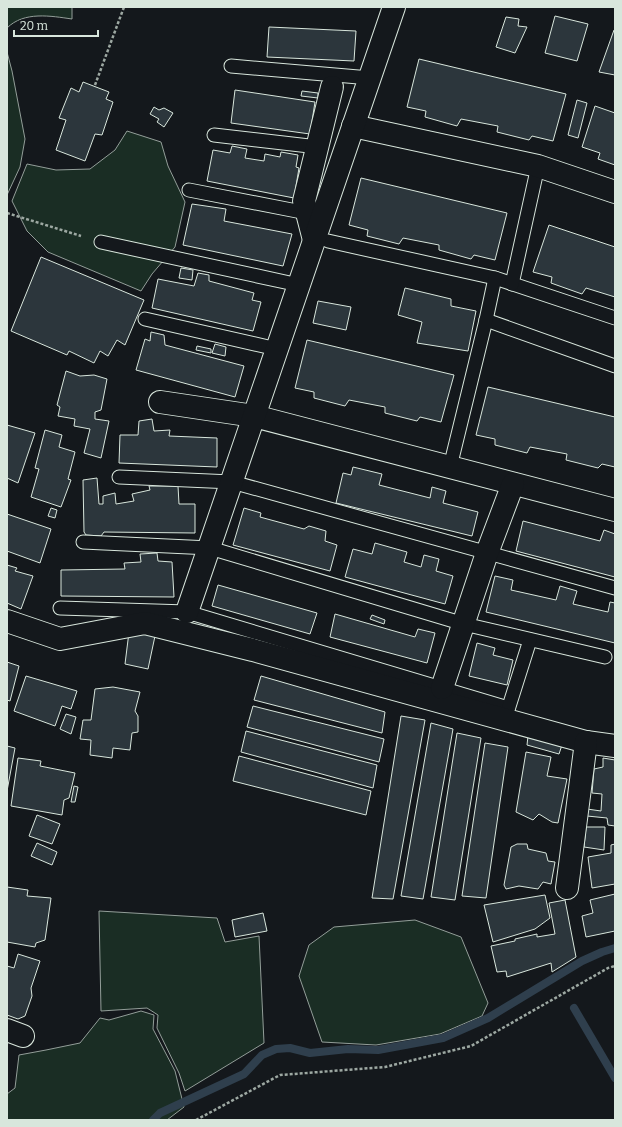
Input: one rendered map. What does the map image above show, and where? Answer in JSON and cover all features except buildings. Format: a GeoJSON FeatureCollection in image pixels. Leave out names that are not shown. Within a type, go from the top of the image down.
{"type":"FeatureCollection","features":[{"type":"Feature","properties":{"kind":"street"},"geometry":{"type":"LineString","coordinates":[[188,612],[299,285],[321,240],[353,126],[394,7]]}},
{"type":"Feature","properties":{"kind":"street"},"geometry":{"type":"LineString","coordinates":[[321,240],[307,213],[304,201],[332,87]]}},
{"type":"Feature","properties":{"kind":"street"},"geometry":{"type":"LineString","coordinates":[[353,126],[538,166],[615,192]]}},
{"type":"Feature","properties":{"kind":"street"},"geometry":{"type":"LineString","coordinates":[[160,402],[254,416],[615,510]]}},
{"type":"Feature","properties":{"kind":"street"},"geometry":{"type":"LineString","coordinates":[[442,688],[487,553],[513,484]]}},
{"type":"Feature","properties":{"kind":"street"},"geometry":{"type":"LineString","coordinates":[[40,631],[144,611]]}},
{"type":"Feature","properties":{"kind":"street"},"geometry":{"type":"LineString","coordinates":[[7,621],[60,639],[144,623],[506,714],[586,742],[615,746]]}},
{"type":"Feature","properties":{"kind":"street"},"geometry":{"type":"LineString","coordinates":[[567,888],[586,742]]}},
{"type":"Feature","properties":{"kind":"lane"},"geometry":{"type":"LineString","coordinates":[[231,66],[370,78]]}},
{"type":"Feature","properties":{"kind":"lane"},"geometry":{"type":"LineString","coordinates":[[214,135],[318,147]]}},
{"type":"Feature","properties":{"kind":"lane"},"geometry":{"type":"LineString","coordinates":[[512,284],[538,166]]}},
{"type":"Feature","properties":{"kind":"lane"},"geometry":{"type":"LineString","coordinates":[[189,190],[307,213]]}},
{"type":"Feature","properties":{"kind":"lane"},"geometry":{"type":"LineString","coordinates":[[321,240],[495,278],[615,318]]}},
{"type":"Feature","properties":{"kind":"lane"},"geometry":{"type":"LineString","coordinates":[[101,242],[299,285]]}},
{"type":"Feature","properties":{"kind":"lane"},"geometry":{"type":"LineString","coordinates":[[450,467],[495,278]]}},
{"type":"Feature","properties":{"kind":"lane"},"geometry":{"type":"LineString","coordinates":[[145,319],[277,349]]}},
{"type":"Feature","properties":{"kind":"lane"},"geometry":{"type":"LineString","coordinates":[[486,320],[615,366]]}},
{"type":"Feature","properties":{"kind":"lane"},"geometry":{"type":"LineString","coordinates":[[118,477],[232,482],[615,588]]}},
{"type":"Feature","properties":{"kind":"lane"},"geometry":{"type":"LineString","coordinates":[[82,542],[210,548],[464,624],[605,657]]}},
{"type":"Feature","properties":{"kind":"lane"},"geometry":{"type":"LineString","coordinates":[[60,608],[188,612],[442,688],[506,714],[530,640]]}},
{"type":"Feature","properties":{"kind":"path"},"geometry":{"type":"LineString","coordinates":[[95,85],[124,7]]}},
{"type":"Feature","properties":{"kind":"path"},"geometry":{"type":"LineString","coordinates":[[7,213],[101,242]]}},
{"type":"Feature","properties":{"kind":"path"},"geometry":{"type":"LineString","coordinates":[[196,1120],[280,1075],[385,1067],[471,1046],[608,968],[615,966]]}},
{"type":"Feature","properties":{"kind":"green space"},"geometry":{"type":"Polygon","coordinates":[[[7,7],[72,7],[72,19],[47,16],[30,17],[21,19],[7,28],[7,7]]]}},
{"type":"Feature","properties":{"kind":"green space"},"geometry":{"type":"Polygon","coordinates":[[[7,52],[25,139],[20,167],[7,195],[7,52]]]}},
{"type":"Feature","properties":{"kind":"green space"},"geometry":{"type":"Polygon","coordinates":[[[127,131],[161,142],[168,166],[185,202],[175,247],[152,274],[141,291],[48,252],[27,231],[12,201],[27,164],[56,170],[90,169],[115,150],[127,131]]]}},
{"type":"Feature","properties":{"kind":"green space"},"geometry":{"type":"Polygon","coordinates":[[[99,911],[217,918],[225,942],[259,936],[264,1043],[185,1091],[179,1073],[157,1028],[158,1015],[147,1008],[101,1011],[99,911]]]}},
{"type":"Feature","properties":{"kind":"green space"},"geometry":{"type":"Polygon","coordinates":[[[415,920],[461,937],[488,1003],[482,1016],[440,1034],[376,1045],[322,1042],[299,976],[309,945],[334,927],[415,920]]]}},
{"type":"Feature","properties":{"kind":"green space"},"geometry":{"type":"Polygon","coordinates":[[[141,1011],[154,1015],[153,1029],[175,1071],[184,1107],[167,1120],[7,1120],[7,1094],[15,1088],[19,1055],[80,1043],[100,1018],[109,1020],[141,1011]]]}},
{"type":"Feature","properties":{"kind":"waterway"},"geometry":{"type":"LineString","coordinates":[[153,1120],[160,1113],[244,1074],[262,1055],[276,1049],[290,1048],[310,1053],[348,1049],[378,1050],[443,1038],[488,1018],[582,961],[615,948]]}},
{"type":"Feature","properties":{"kind":"waterway"},"geometry":{"type":"LineString","coordinates":[[574,1008],[615,1078]]}}]}
